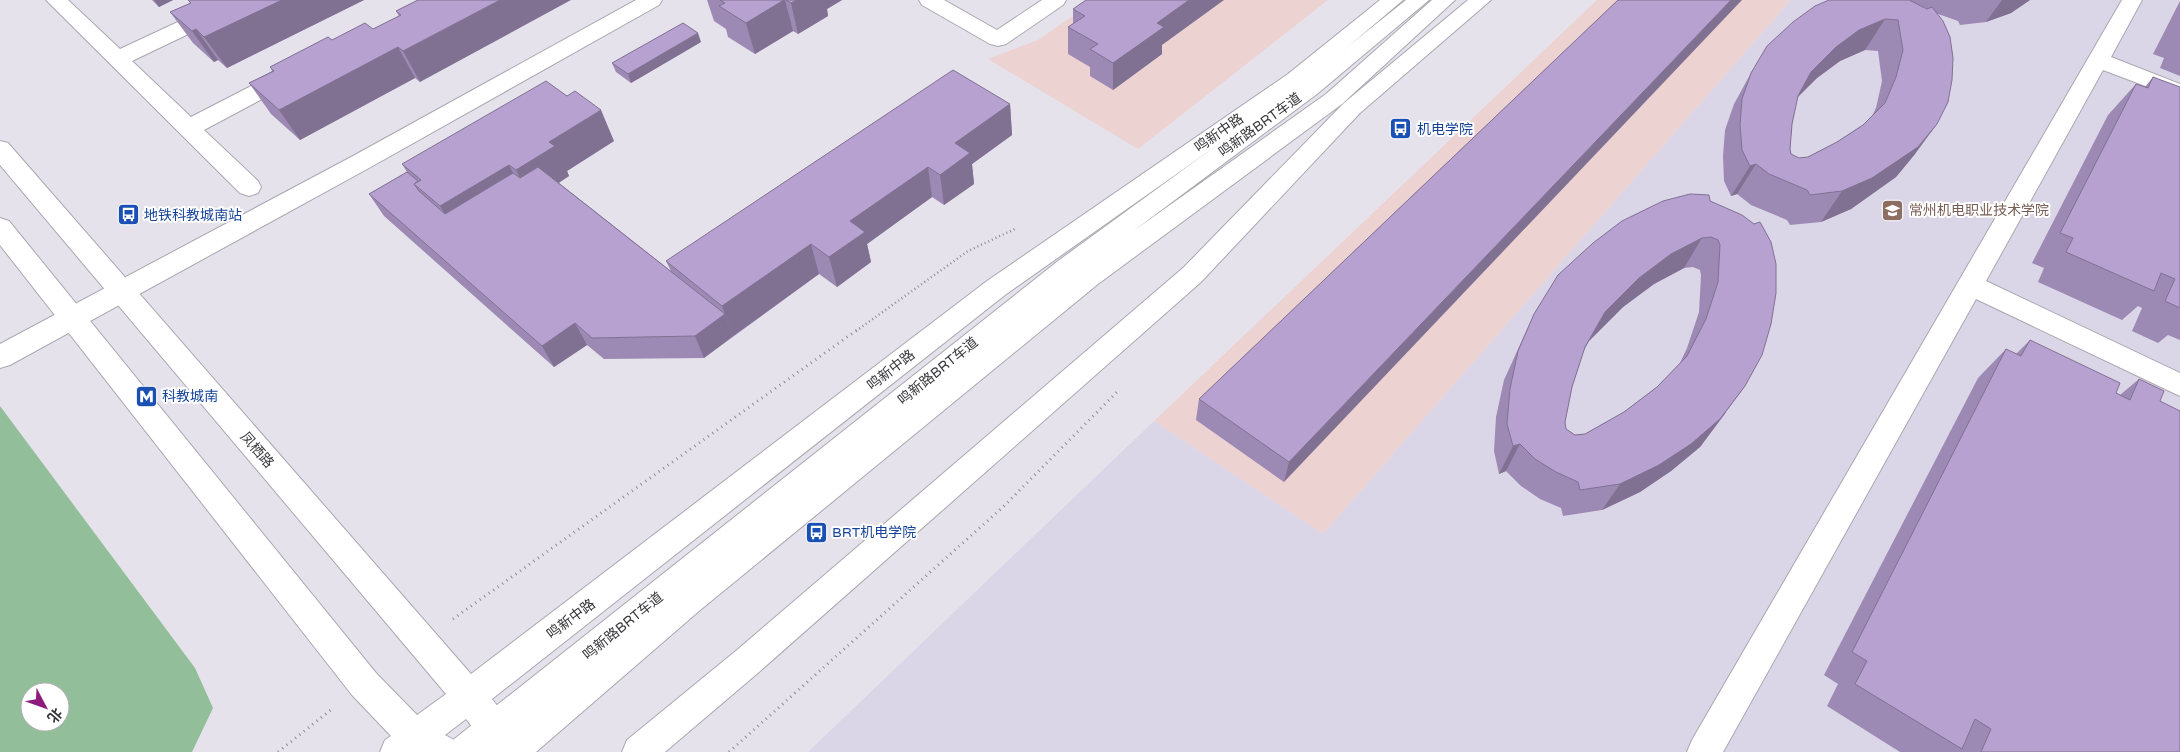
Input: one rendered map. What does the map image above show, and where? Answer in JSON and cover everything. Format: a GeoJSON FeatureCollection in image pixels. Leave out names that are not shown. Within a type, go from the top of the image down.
{"type":"FeatureCollection","features":[{"type":"Feature","properties":{"kind":"main road"},"geometry":{"type":"LineString","coordinates":[[56,0],[249,187]]}},
{"type":"Feature","properties":{"kind":"main road"},"geometry":{"type":"LineString","coordinates":[[117,59],[242,0]]}},
{"type":"Feature","properties":{"kind":"main road"},"geometry":{"type":"LineString","coordinates":[[0,357],[361,162],[652,0]]}},
{"type":"Feature","properties":{"kind":"main road"},"geometry":{"type":"LineString","coordinates":[[929,0],[998,39],[1056,0]]}},
{"type":"Feature","properties":{"kind":"main road","name":"鸣新中路"},"geometry":{"type":"LineString","coordinates":[[418,747],[468,697],[996,288],[1296,78],[1393,0]]}},
{"type":"Feature","properties":{"kind":"main road","name":"鸣新路BRT车道"},"geometry":{"type":"LineString","coordinates":[[465,752],[1067,268],[1309,89],[1419,0]]}},
{"type":"Feature","properties":{"kind":"main road","name":"鸣新路BRT车道"},"geometry":{"type":"LineString","coordinates":[[511,752],[688,601],[1089,277],[1334,99],[1445,0]]}},
{"type":"Feature","properties":{"kind":"main road"},"geometry":{"type":"LineString","coordinates":[[639,752],[748,661],[1192,275],[1352,108],[1481,0]]}},
{"type":"Feature","properties":{"kind":"main road"},"geometry":{"type":"LineString","coordinates":[[1704,752],[2132,0]]}},
{"type":"Feature","properties":{"kind":"main road"},"geometry":{"type":"LineString","coordinates":[[2098,60],[2180,92]]}},
{"type":"Feature","properties":{"kind":"main road"},"geometry":{"type":"LineString","coordinates":[[188,128],[303,68]]}},
{"type":"Feature","properties":{"kind":"main road","name":"凤栖路"},"geometry":{"type":"LineString","coordinates":[[0,149],[422,641],[495,728],[511,752]]}},
{"type":"Feature","properties":{"kind":"main road"},"geometry":{"type":"LineString","coordinates":[[0,227],[364,684],[418,747]]}},
{"type":"Feature","properties":{"kind":"main road"},"geometry":{"type":"LineString","coordinates":[[1970,285],[2180,385]]}},
{"type":"Feature","properties":{"kind":"path"},"geometry":{"type":"LineString","coordinates":[[422,641],[968,251],[1021,226]]}},
{"type":"Feature","properties":{"kind":"path"},"geometry":{"type":"LineString","coordinates":[[278,752],[364,684]]}},
{"type":"Feature","properties":{"kind":"shaded area"},"geometry":{"type":"Polygon","coordinates":[[[1096,0],[1328,0],[1138,149],[988,59],[1038,40],[1096,0]]]}},
{"type":"Feature","properties":{"kind":"shaded area"},"geometry":{"type":"Polygon","coordinates":[[[1597,0],[1791,0],[1323,534],[1154,421],[1597,0]]]}},
{"type":"Feature","properties":{"kind":"shaded area","name":"常州机电职业技术学院"},"geometry":{"type":"Polygon","coordinates":[[[1791,0],[2180,0],[2180,752],[808,752],[1154,421],[1323,534],[1791,0]]]}},
{"type":"Feature","properties":{"kind":"green space"},"geometry":{"type":"Polygon","coordinates":[[[0,406],[195,668],[213,708],[192,752],[0,752],[0,406]]]}},
{"type":"Feature","properties":{"kind":"building"},"geometry":{"type":"Polygon","coordinates":[[[188,0],[282,0],[204,37],[196,29],[192,31],[170,12],[191,3],[188,0]]]}},
{"type":"Feature","properties":{"kind":"building"},"geometry":{"type":"Polygon","coordinates":[[[418,0],[500,0],[403,51],[398,47],[279,110],[249,83],[274,71],[270,67],[328,37],[332,40],[365,23],[373,29],[401,15],[396,11],[418,0]]]}},
{"type":"Feature","properties":{"kind":"building"},"geometry":{"type":"Polygon","coordinates":[[[720,0],[784,0],[746,23],[719,6],[725,3],[720,0]]]}},
{"type":"Feature","properties":{"kind":"building"},"geometry":{"type":"Polygon","coordinates":[[[786,0],[797,0],[791,3],[786,0]]]}},
{"type":"Feature","properties":{"kind":"building"},"geometry":{"type":"Polygon","coordinates":[[[1086,0],[1189,0],[1157,23],[1164,27],[1113,63],[1090,49],[1098,44],[1068,27],[1085,16],[1073,9],[1086,0]]]}},
{"type":"Feature","properties":{"kind":"building"},"geometry":{"type":"Polygon","coordinates":[[[1618,0],[1731,0],[1289,462],[1199,399],[1618,0]]]}},
{"type":"Feature","properties":{"kind":"building"},"geometry":{"type":"Polygon","coordinates":[[[1829,0],[1909,0],[1927,9],[1932,7],[1943,21],[1950,37],[1953,58],[1948,102],[1937,124],[1918,147],[1872,178],[1842,191],[1810,195],[1807,190],[1769,174],[1756,164],[1750,166],[1742,150],[1740,125],[1742,99],[1751,73],[1767,46],[1793,22],[1815,6],[1829,0]],[[1885,19],[1859,30],[1836,47],[1811,72],[1798,96],[1792,124],[1791,154],[1799,158],[1808,157],[1837,142],[1863,125],[1885,103],[1896,77],[1903,50],[1898,20],[1885,19]]]}},
{"type":"Feature","properties":{"kind":"building"},"geometry":{"type":"Polygon","coordinates":[[[683,23],[698,33],[628,74],[612,63],[683,23]]]}},
{"type":"Feature","properties":{"kind":"building"},"geometry":{"type":"Polygon","coordinates":[[[953,70],[1010,104],[955,143],[970,153],[940,175],[928,167],[850,221],[865,232],[829,257],[811,244],[722,306],[666,261],[953,70]]]}},
{"type":"Feature","properties":{"kind":"building"},"geometry":{"type":"Polygon","coordinates":[[[2153,77],[2180,87],[2180,308],[2165,301],[2175,279],[2161,273],[2154,291],[2066,252],[2073,238],[2060,233],[2136,84],[2148,88],[2153,77]]]}},
{"type":"Feature","properties":{"kind":"building"},"geometry":{"type":"Polygon","coordinates":[[[546,81],[567,96],[575,91],[601,110],[549,142],[555,146],[516,170],[509,165],[440,206],[414,184],[421,180],[402,164],[546,81]]]}},
{"type":"Feature","properties":{"kind":"building"},"geometry":{"type":"Polygon","coordinates":[[[538,167],[725,314],[695,336],[592,338],[575,323],[542,346],[369,194],[407,172],[418,181],[414,184],[419,191],[445,214],[513,173],[520,178],[538,167]]]}},
{"type":"Feature","properties":{"kind":"building"},"geometry":{"type":"Polygon","coordinates":[[[1690,194],[1709,195],[1710,201],[1742,215],[1754,224],[1760,222],[1771,242],[1776,264],[1776,293],[1771,324],[1762,355],[1745,386],[1720,419],[1691,444],[1659,465],[1620,484],[1580,490],[1578,482],[1556,472],[1535,459],[1520,444],[1513,446],[1507,424],[1510,389],[1518,351],[1534,314],[1558,275],[1593,243],[1622,221],[1663,201],[1690,194]],[[1711,237],[1702,238],[1671,254],[1639,278],[1605,312],[1585,347],[1572,387],[1565,422],[1566,429],[1575,435],[1585,434],[1624,412],[1657,387],[1687,356],[1706,319],[1718,282],[1720,245],[1718,240],[1711,237]]]}},
{"type":"Feature","properties":{"kind":"building"},"geometry":{"type":"Polygon","coordinates":[[[2030,340],[2120,383],[2116,393],[2130,400],[2139,379],[2164,391],[2160,401],[2180,411],[2180,752],[1981,752],[1991,729],[1975,719],[1962,749],[1855,684],[1867,661],[1852,652],[2006,349],[2021,356],[2030,340]]]}},
{"type":"Feature","properties":{"kind":"place","name":"机电学院"},"geometry":{"type":"Point","coordinates":[1401,129]}},
{"type":"Feature","properties":{"kind":"place","name":"常州机电职业技术学院"},"geometry":{"type":"Point","coordinates":[1893,210]}},
{"type":"Feature","properties":{"kind":"place","name":"地铁科教城南站"},"geometry":{"type":"Point","coordinates":[128,215]}},
{"type":"Feature","properties":{"kind":"place","name":"科教城南"},"geometry":{"type":"Point","coordinates":[146,396]}},
{"type":"Feature","properties":{"kind":"place","name":"BRT机电学院"},"geometry":{"type":"Point","coordinates":[816,532]}}]}
